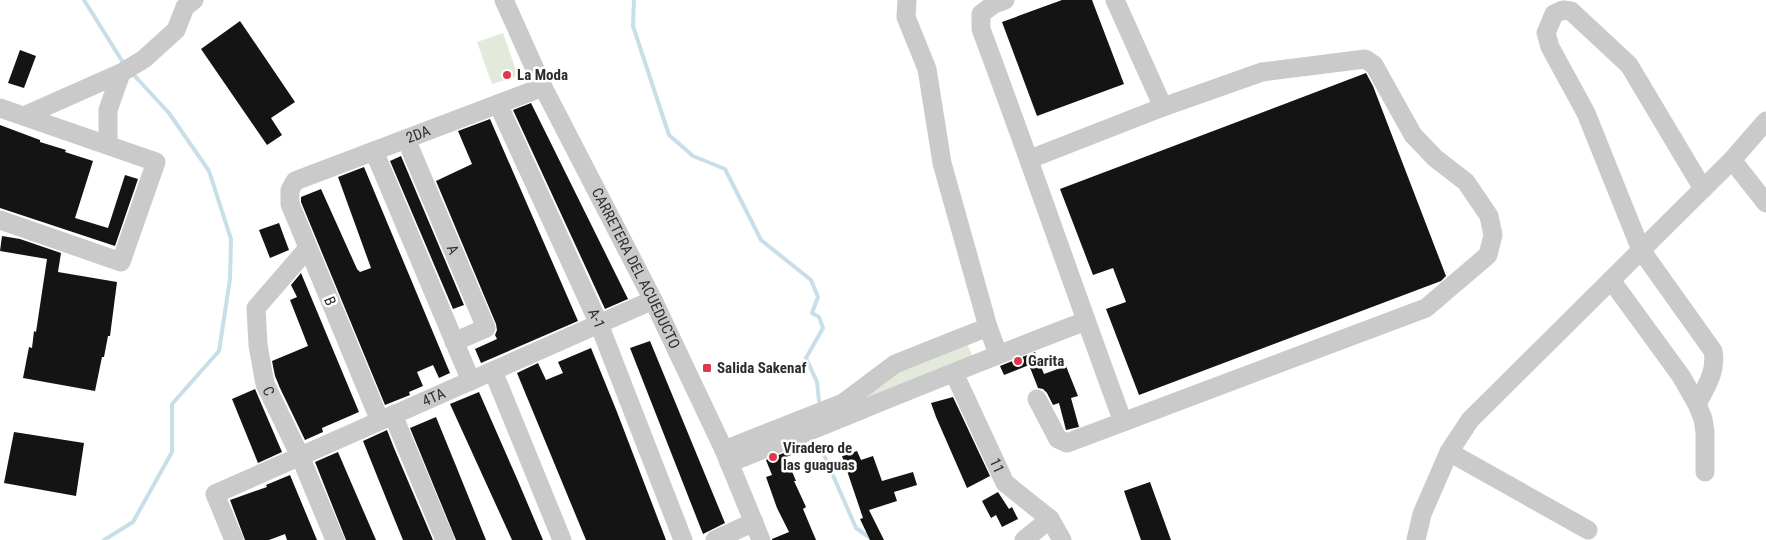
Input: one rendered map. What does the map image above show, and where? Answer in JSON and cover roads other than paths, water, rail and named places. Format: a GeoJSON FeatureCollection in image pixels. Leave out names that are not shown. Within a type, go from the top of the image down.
{"type":"FeatureCollection","features":[{"type":"Feature","properties":{"kind":"street"},"geometry":{"type":"LineString","coordinates":[[24,116],[121,73],[144,59],[176,30],[185,8],[194,0]]}},
{"type":"Feature","properties":{"kind":"street","name":"CARRETERA DEL ACUEDUCTO"},"geometry":{"type":"LineString","coordinates":[[504,0],[543,87],[653,300],[727,457],[760,540]]}},
{"type":"Feature","properties":{"kind":"street"},"geometry":{"type":"LineString","coordinates":[[907,0],[906,17],[927,69],[942,162],[988,326],[998,354]]}},
{"type":"Feature","properties":{"kind":"street"},"geometry":{"type":"LineString","coordinates":[[1005,0],[994,4],[982,14],[981,29],[1030,159],[1123,422]]}},
{"type":"Feature","properties":{"kind":"street"},"geometry":{"type":"LineString","coordinates":[[1116,0],[1163,107]]}},
{"type":"Feature","properties":{"kind":"street"},"geometry":{"type":"LineString","coordinates":[[1697,404],[1710,381],[1714,368],[1713,351],[1641,250],[1586,113],[1550,47],[1546,33],[1554,14],[1563,10],[1572,11],[1629,65],[1703,189]]}},
{"type":"Feature","properties":{"kind":"street"},"geometry":{"type":"LineString","coordinates":[[1030,159],[1163,107],[1262,72],[1365,59],[1374,65],[1413,135],[1435,158],[1466,182],[1489,216],[1493,234],[1488,255],[1426,308],[1067,443],[1058,439],[1037,399]]}},
{"type":"Feature","properties":{"kind":"street"},"geometry":{"type":"LineString","coordinates":[[108,145],[108,110],[121,73]]}},
{"type":"Feature","properties":{"kind":"street","name":"2DA"},"geometry":{"type":"LineString","coordinates":[[294,181],[543,87]]}},
{"type":"Feature","properties":{"kind":"street","name":"A-1"},"geometry":{"type":"LineString","coordinates":[[498,104],[599,324],[683,540]]}},
{"type":"Feature","properties":{"kind":"street"},"geometry":{"type":"LineString","coordinates":[[0,108],[156,162],[121,262],[0,220]]}},
{"type":"Feature","properties":{"kind":"street"},"geometry":{"type":"LineString","coordinates":[[1416,540],[1422,514],[1449,452],[1470,420],[1732,160],[1766,121]]}},
{"type":"Feature","properties":{"kind":"street","name":"A"},"geometry":{"type":"LineString","coordinates":[[406,139],[486,328],[454,342]]}},
{"type":"Feature","properties":{"kind":"street"},"geometry":{"type":"LineString","coordinates":[[374,151],[471,381]]}},
{"type":"Feature","properties":{"kind":"street"},"geometry":{"type":"LineString","coordinates":[[1732,160],[1766,203]]}},
{"type":"Feature","properties":{"kind":"street","name":"B"},"geometry":{"type":"LineString","coordinates":[[294,181],[290,190],[290,204],[308,248],[386,418],[445,540]]}},
{"type":"Feature","properties":{"kind":"street","name":"C"},"geometry":{"type":"LineString","coordinates":[[308,248],[256,308],[258,345],[265,384],[300,456],[334,540]]}},
{"type":"Feature","properties":{"kind":"street"},"geometry":{"type":"LineString","coordinates":[[1611,280],[1681,376],[1697,404],[1703,419],[1705,432],[1705,472]]}},
{"type":"Feature","properties":{"kind":"street","name":"4TA"},"geometry":{"type":"LineString","coordinates":[[234,540],[214,494],[653,300]]}},
{"type":"Feature","properties":{"kind":"street"},"geometry":{"type":"LineString","coordinates":[[727,457],[954,374],[998,354],[1086,321]]}},
{"type":"Feature","properties":{"kind":"street"},"geometry":{"type":"LineString","coordinates":[[727,457],[843,403],[895,364],[988,326]]}},
{"type":"Feature","properties":{"kind":"street"},"geometry":{"type":"LineString","coordinates":[[493,371],[562,540]]}},
{"type":"Feature","properties":{"kind":"street","name":"11"},"geometry":{"type":"LineString","coordinates":[[954,374],[1005,483],[1050,519],[1062,540]]}},
{"type":"Feature","properties":{"kind":"street"},"geometry":{"type":"LineString","coordinates":[[1449,452],[1588,530]]}},
{"type":"Feature","properties":{"kind":"street"},"geometry":{"type":"LineString","coordinates":[[1024,540],[1050,519]]}},
{"type":"Feature","properties":{"kind":"street"},"geometry":{"type":"LineString","coordinates":[[715,540],[754,522]]}},
{"type":"Feature","properties":{"kind":"waterway"},"geometry":{"type":"LineString","coordinates":[[84,0],[124,64]]}},
{"type":"Feature","properties":{"kind":"waterway"},"geometry":{"type":"LineString","coordinates":[[634,0],[633,26],[669,135],[693,156],[725,169],[761,240],[811,280],[818,297],[812,313],[819,317],[823,328],[806,358],[817,382],[819,401]]}},
{"type":"Feature","properties":{"kind":"waterway"},"geometry":{"type":"LineString","coordinates":[[104,540],[133,522],[172,452],[172,404],[219,351],[230,279],[231,239],[209,171],[169,113],[132,73]]}},
{"type":"Feature","properties":{"kind":"waterway"},"geometry":{"type":"LineString","coordinates":[[821,448],[856,528],[873,540]]}},
{"type":"Feature","properties":{"kind":"place","name":"La Moda"},"geometry":{"type":"Point","coordinates":[507,75]}},
{"type":"Feature","properties":{"kind":"place","name":"Garita"},"geometry":{"type":"Point","coordinates":[1018,361]}},
{"type":"Feature","properties":{"kind":"place","name":"Salida Sakenaf"},"geometry":{"type":"Point","coordinates":[707,368]}},
{"type":"Feature","properties":{"kind":"place","name":"Viradero de las guaguas"},"geometry":{"type":"Point","coordinates":[773,457]}}]}
